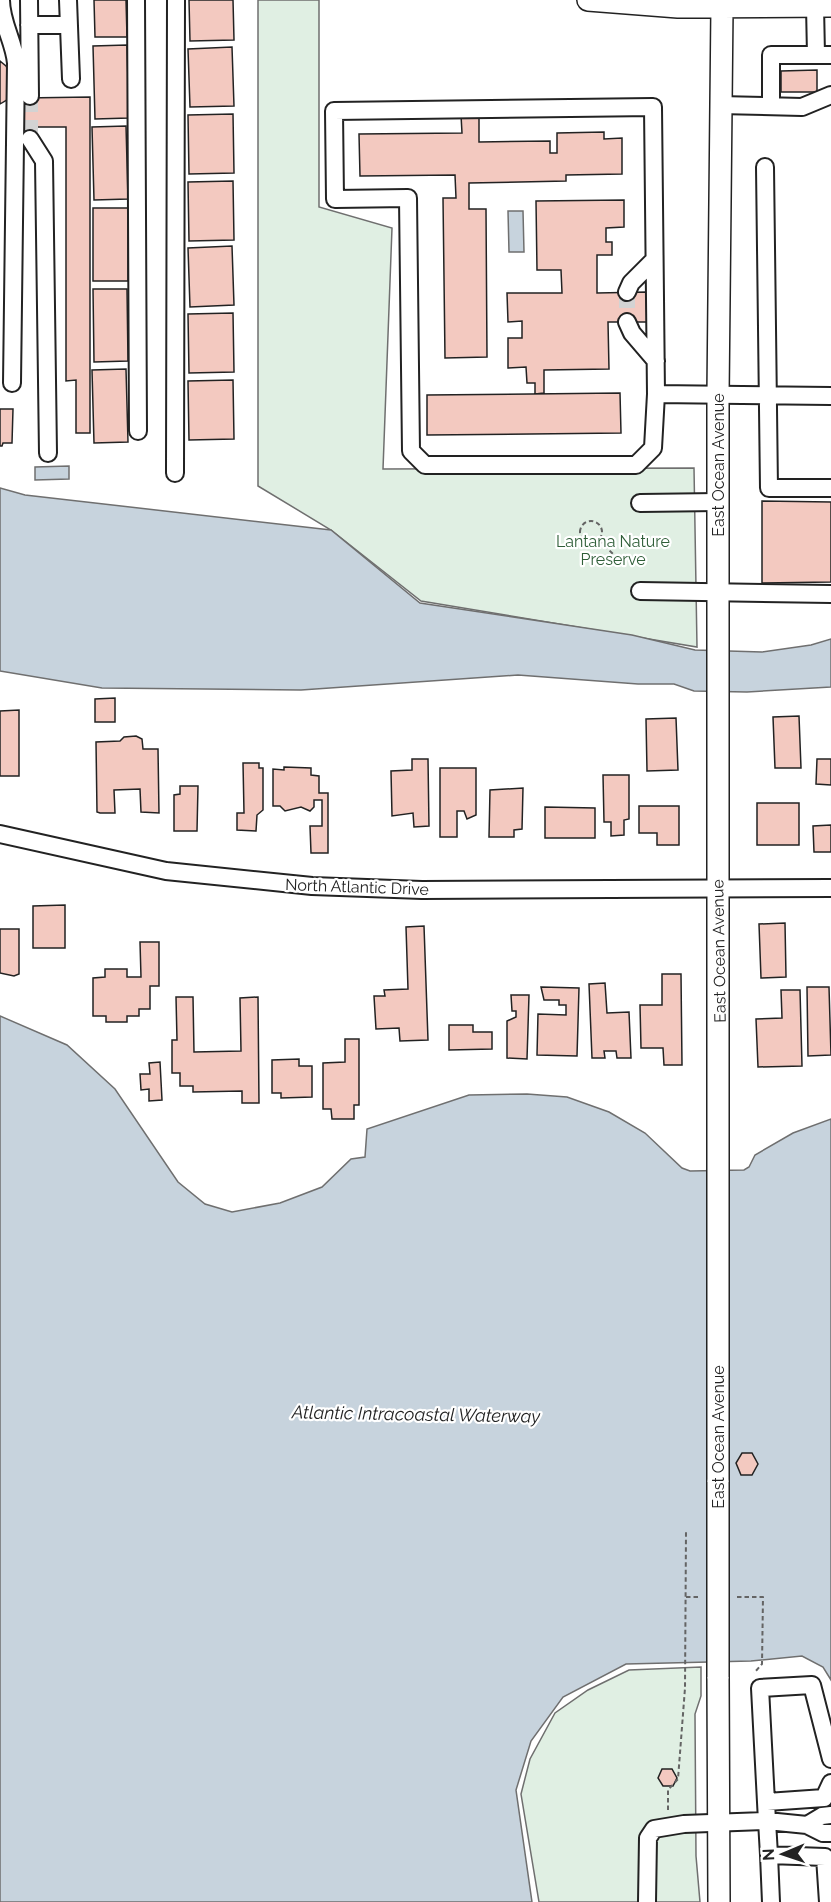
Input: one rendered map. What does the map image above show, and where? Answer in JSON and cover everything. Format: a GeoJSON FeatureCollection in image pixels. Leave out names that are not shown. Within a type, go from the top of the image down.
{"type":"FeatureCollection","features":[{"type":"Feature","properties":{"kind":"main road"},"geometry":{"type":"LineString","coordinates":[[588,0],[678,7],[722,3],[823,6]]}},
{"type":"Feature","properties":{"kind":"main road","name":"East Ocean Avenue"},"geometry":{"type":"LineString","coordinates":[[719,1902],[718,396],[719,105],[722,3]]}},
{"type":"Feature","properties":{"kind":"street"},"geometry":{"type":"LineString","coordinates":[[29,0],[30,96]]}},
{"type":"Feature","properties":{"kind":"street"},"geometry":{"type":"LineString","coordinates":[[69,0],[70,78]]}},
{"type":"Feature","properties":{"kind":"street"},"geometry":{"type":"LineString","coordinates":[[136,0],[138,431]]}},
{"type":"Feature","properties":{"kind":"street"},"geometry":{"type":"LineString","coordinates":[[176,0],[176,473]]}},
{"type":"Feature","properties":{"kind":"street"},"geometry":{"type":"LineString","coordinates":[[771,106],[771,55],[824,55],[823,6]]}},
{"type":"Feature","properties":{"kind":"street"},"geometry":{"type":"LineString","coordinates":[[1,8],[14,47],[16,63],[12,383]]}},
{"type":"Feature","properties":{"kind":"street"},"geometry":{"type":"LineString","coordinates":[[29,25],[69,25]]}},
{"type":"Feature","properties":{"kind":"street"},"geometry":{"type":"LineString","coordinates":[[719,105],[802,107],[831,95]]}},
{"type":"Feature","properties":{"kind":"street"},"geometry":{"type":"LineString","coordinates":[[652,107],[656,361],[653,448],[636,465],[425,465],[411,451],[408,198],[335,199],[334,111],[652,107]]}},
{"type":"Feature","properties":{"kind":"street"},"geometry":{"type":"LineString","coordinates":[[30,140],[44,161],[48,453]]}},
{"type":"Feature","properties":{"kind":"street"},"geometry":{"type":"LineString","coordinates":[[765,167],[769,488],[831,488]]}},
{"type":"Feature","properties":{"kind":"street"},"geometry":{"type":"LineString","coordinates":[[627,292],[631,283],[654,260]]}},
{"type":"Feature","properties":{"kind":"street"},"geometry":{"type":"LineString","coordinates":[[627,322],[632,333],[656,361]]}},
{"type":"Feature","properties":{"kind":"street"},"geometry":{"type":"LineString","coordinates":[[656,394],[831,396]]}},
{"type":"Feature","properties":{"kind":"street"},"geometry":{"type":"LineString","coordinates":[[640,502],[718,502]]}},
{"type":"Feature","properties":{"kind":"street"},"geometry":{"type":"LineString","coordinates":[[640,591],[831,594]]}},
{"type":"Feature","properties":{"kind":"street","name":"North Atlantic Drive"},"geometry":{"type":"LineString","coordinates":[[0,834],[166,871],[312,886],[422,890],[831,888]]}},
{"type":"Feature","properties":{"kind":"street"},"geometry":{"type":"LineString","coordinates":[[771,1902],[760,1688],[812,1685],[831,1759]]}},
{"type":"Feature","properties":{"kind":"street"},"geometry":{"type":"LineString","coordinates":[[767,1802],[824,1798],[831,1783]]}},
{"type":"Feature","properties":{"kind":"street"},"geometry":{"type":"LineString","coordinates":[[807,1825],[822,1815],[831,1815]]}},
{"type":"Feature","properties":{"kind":"street"},"geometry":{"type":"LineString","coordinates":[[646,1902],[648,1838],[654,1829],[667,1825],[767,1821],[807,1825],[823,1833],[831,1833]]}},
{"type":"Feature","properties":{"kind":"street"},"geometry":{"type":"LineString","coordinates":[[769,1855],[825,1857],[828,1902]]}},
{"type":"Feature","properties":{"kind":"path"},"geometry":{"type":"LineString","coordinates":[[593,521],[599,524],[602,530],[599,540],[590,543],[583,540],[580,534],[584,524],[593,521]]}},
{"type":"Feature","properties":{"kind":"path"},"geometry":{"type":"LineString","coordinates":[[599,540],[615,556],[640,559]]}},
{"type":"Feature","properties":{"kind":"path"},"geometry":{"type":"LineString","coordinates":[[667,1825],[668,1790],[678,1779],[685,1688],[686,1530]]}},
{"type":"Feature","properties":{"kind":"path"},"geometry":{"type":"LineString","coordinates":[[685,1597],[707,1597]]}},
{"type":"Feature","properties":{"kind":"path"},"geometry":{"type":"LineString","coordinates":[[730,1597],[763,1597],[762,1664],[748,1678]]}},
{"type":"Feature","properties":{"kind":"green space","name":"Lantana Nature Preserve"},"geometry":{"type":"Polygon","coordinates":[[[258,0],[319,0],[319,207],[392,228],[383,469],[694,468],[697,647],[421,601],[331,530],[258,486],[258,0]]]}},
{"type":"Feature","properties":{"kind":"green space"},"geometry":{"type":"Polygon","coordinates":[[[701,1667],[701,1696],[695,1714],[696,1856],[700,1902],[539,1902],[521,1794],[530,1759],[555,1713],[588,1690],[629,1670],[701,1667]]]}},
{"type":"Feature","properties":{"kind":"water"},"geometry":{"type":"Polygon","coordinates":[[[508,211],[523,211],[524,252],[509,252],[508,211]]]}},
{"type":"Feature","properties":{"kind":"water"},"geometry":{"type":"Polygon","coordinates":[[[69,466],[69,479],[35,480],[35,467],[69,466]]]}},
{"type":"Feature","properties":{"kind":"water"},"geometry":{"type":"Polygon","coordinates":[[[0,488],[25,495],[331,530],[420,603],[632,635],[695,650],[762,652],[811,645],[831,639],[831,687],[747,692],[694,691],[674,684],[638,684],[518,675],[301,690],[102,688],[0,671],[0,488]]]}},
{"type":"Feature","properties":{"kind":"water","name":"Atlantic Intracoastal Waterway"},"geometry":{"type":"Polygon","coordinates":[[[0,1016],[67,1045],[115,1089],[178,1182],[205,1204],[232,1212],[280,1203],[322,1187],[351,1159],[365,1157],[367,1129],[469,1095],[527,1094],[567,1097],[609,1112],[645,1133],[682,1168],[690,1171],[744,1170],[749,1167],[755,1155],[793,1133],[831,1119],[831,1680],[823,1667],[802,1656],[751,1661],[626,1664],[563,1697],[531,1741],[516,1790],[532,1902],[0,1902],[0,1016]]]}},
{"type":"Feature","properties":{"kind":"building"},"geometry":{"type":"Polygon","coordinates":[[[94,0],[126,0],[127,37],[95,37],[94,0]]]}},
{"type":"Feature","properties":{"kind":"building"},"geometry":{"type":"Polygon","coordinates":[[[189,0],[233,0],[234,40],[190,41],[189,0]]]}},
{"type":"Feature","properties":{"kind":"building"},"geometry":{"type":"Polygon","coordinates":[[[127,45],[129,118],[95,119],[93,46],[127,45]]]}},
{"type":"Feature","properties":{"kind":"building"},"geometry":{"type":"Polygon","coordinates":[[[232,47],[234,106],[190,107],[188,49],[232,47]]]}},
{"type":"Feature","properties":{"kind":"building"},"geometry":{"type":"Polygon","coordinates":[[[0,61],[6,66],[11,76],[12,97],[0,104],[0,61]]]}},
{"type":"Feature","properties":{"kind":"building"},"geometry":{"type":"Polygon","coordinates":[[[817,70],[817,92],[781,92],[781,71],[817,70]]]}},
{"type":"Feature","properties":{"kind":"building"},"geometry":{"type":"Polygon","coordinates":[[[90,97],[90,433],[76,433],[76,380],[66,381],[66,127],[24,127],[24,98],[90,97]]]}},
{"type":"Feature","properties":{"kind":"building"},"geometry":{"type":"Polygon","coordinates":[[[233,114],[234,173],[189,174],[188,115],[233,114]]]}},
{"type":"Feature","properties":{"kind":"building"},"geometry":{"type":"Polygon","coordinates":[[[461,115],[479,115],[479,142],[550,141],[550,153],[557,153],[557,133],[604,132],[604,139],[622,138],[622,174],[566,175],[566,181],[469,183],[469,209],[486,209],[487,357],[445,358],[443,198],[456,198],[455,175],[360,176],[359,134],[462,133],[461,115]]]}},
{"type":"Feature","properties":{"kind":"building"},"geometry":{"type":"Polygon","coordinates":[[[126,126],[128,199],[94,200],[92,127],[126,126]]]}},
{"type":"Feature","properties":{"kind":"building"},"geometry":{"type":"Polygon","coordinates":[[[233,181],[234,240],[189,241],[188,182],[233,181]]]}},
{"type":"Feature","properties":{"kind":"building"},"geometry":{"type":"Polygon","coordinates":[[[624,200],[624,227],[606,228],[606,242],[612,242],[612,255],[597,255],[597,293],[646,292],[647,322],[608,322],[609,369],[544,370],[544,393],[535,394],[535,383],[527,383],[526,367],[508,368],[508,338],[522,338],[522,321],[508,322],[507,293],[562,293],[561,270],[537,270],[536,201],[624,200]]]}},
{"type":"Feature","properties":{"kind":"building"},"geometry":{"type":"Polygon","coordinates":[[[93,208],[128,208],[128,281],[93,281],[93,208]]]}},
{"type":"Feature","properties":{"kind":"building"},"geometry":{"type":"Polygon","coordinates":[[[232,246],[234,305],[190,307],[188,248],[232,246]]]}},
{"type":"Feature","properties":{"kind":"building"},"geometry":{"type":"Polygon","coordinates":[[[93,289],[127,289],[128,361],[94,362],[93,289]]]}},
{"type":"Feature","properties":{"kind":"building"},"geometry":{"type":"Polygon","coordinates":[[[233,313],[234,372],[189,373],[188,314],[233,313]]]}},
{"type":"Feature","properties":{"kind":"building"},"geometry":{"type":"Polygon","coordinates":[[[126,369],[128,442],[94,443],[92,370],[126,369]]]}},
{"type":"Feature","properties":{"kind":"building"},"geometry":{"type":"Polygon","coordinates":[[[233,380],[234,439],[189,440],[188,381],[233,380]]]}},
{"type":"Feature","properties":{"kind":"building"},"geometry":{"type":"Polygon","coordinates":[[[620,393],[621,433],[427,435],[427,395],[620,393]]]}},
{"type":"Feature","properties":{"kind":"building"},"geometry":{"type":"Polygon","coordinates":[[[0,409],[13,409],[12,443],[3,443],[2,446],[0,446],[0,409]]]}},
{"type":"Feature","properties":{"kind":"building"},"geometry":{"type":"Polygon","coordinates":[[[762,501],[831,502],[831,582],[762,583],[762,501]]]}},
{"type":"Feature","properties":{"kind":"building"},"geometry":{"type":"Polygon","coordinates":[[[115,698],[115,722],[95,722],[95,699],[115,698]]]}},
{"type":"Feature","properties":{"kind":"building"},"geometry":{"type":"Polygon","coordinates":[[[19,710],[19,776],[0,776],[0,711],[19,710]]]}},
{"type":"Feature","properties":{"kind":"building"},"geometry":{"type":"Polygon","coordinates":[[[799,716],[801,768],[775,768],[773,717],[799,716]]]}},
{"type":"Feature","properties":{"kind":"building"},"geometry":{"type":"Polygon","coordinates":[[[676,718],[678,770],[647,771],[646,719],[676,718]]]}},
{"type":"Feature","properties":{"kind":"building"},"geometry":{"type":"Polygon","coordinates":[[[136,736],[142,739],[143,749],[158,749],[159,813],[141,812],[140,789],[114,790],[115,813],[97,812],[96,742],[120,741],[124,737],[136,736]]]}},
{"type":"Feature","properties":{"kind":"building"},"geometry":{"type":"Polygon","coordinates":[[[412,759],[428,759],[429,826],[414,827],[413,813],[392,816],[391,771],[412,770],[412,759]]]}},
{"type":"Feature","properties":{"kind":"building"},"geometry":{"type":"Polygon","coordinates":[[[817,759],[831,759],[831,785],[816,784],[817,759]]]}},
{"type":"Feature","properties":{"kind":"building"},"geometry":{"type":"Polygon","coordinates":[[[243,763],[259,763],[259,768],[263,768],[263,810],[257,815],[256,831],[237,830],[237,813],[244,813],[243,763]]]}},
{"type":"Feature","properties":{"kind":"building"},"geometry":{"type":"Polygon","coordinates":[[[284,767],[311,768],[311,775],[319,776],[319,793],[328,793],[328,853],[311,853],[310,826],[322,826],[322,800],[314,800],[314,807],[310,811],[301,807],[285,811],[280,806],[273,806],[273,769],[284,770],[284,767]]]}},
{"type":"Feature","properties":{"kind":"building"},"geometry":{"type":"Polygon","coordinates":[[[440,768],[476,768],[476,815],[467,819],[464,811],[457,811],[457,837],[440,837],[440,768]]]}},
{"type":"Feature","properties":{"kind":"building"},"geometry":{"type":"Polygon","coordinates":[[[603,775],[629,775],[629,819],[624,820],[624,835],[611,836],[611,822],[604,822],[603,775]]]}},
{"type":"Feature","properties":{"kind":"building"},"geometry":{"type":"Polygon","coordinates":[[[180,786],[198,786],[197,831],[174,831],[174,795],[180,794],[180,786]]]}},
{"type":"Feature","properties":{"kind":"building"},"geometry":{"type":"Polygon","coordinates":[[[523,788],[522,829],[514,830],[514,837],[489,837],[490,790],[523,788]]]}},
{"type":"Feature","properties":{"kind":"building"},"geometry":{"type":"Polygon","coordinates":[[[757,803],[799,803],[799,845],[757,845],[757,803]]]}},
{"type":"Feature","properties":{"kind":"building"},"geometry":{"type":"Polygon","coordinates":[[[639,806],[679,806],[679,845],[657,845],[657,833],[639,833],[639,806]]]}},
{"type":"Feature","properties":{"kind":"building"},"geometry":{"type":"Polygon","coordinates":[[[545,807],[595,808],[595,838],[545,838],[545,807]]]}},
{"type":"Feature","properties":{"kind":"building"},"geometry":{"type":"Polygon","coordinates":[[[831,825],[831,852],[814,852],[813,826],[831,825]]]}},
{"type":"Feature","properties":{"kind":"building"},"geometry":{"type":"Polygon","coordinates":[[[65,905],[65,948],[33,948],[33,906],[65,905]]]}},
{"type":"Feature","properties":{"kind":"building"},"geometry":{"type":"Polygon","coordinates":[[[785,923],[786,977],[761,978],[759,924],[785,923]]]}},
{"type":"Feature","properties":{"kind":"building"},"geometry":{"type":"Polygon","coordinates":[[[424,926],[428,1040],[400,1041],[399,1028],[376,1029],[374,996],[385,996],[384,990],[408,989],[406,927],[424,926]]]}},
{"type":"Feature","properties":{"kind":"building"},"geometry":{"type":"Polygon","coordinates":[[[0,929],[19,929],[19,974],[14,976],[0,973],[0,929]]]}},
{"type":"Feature","properties":{"kind":"building"},"geometry":{"type":"Polygon","coordinates":[[[140,942],[159,942],[159,986],[150,986],[150,1009],[139,1009],[139,1016],[127,1016],[127,1022],[106,1022],[106,1016],[93,1016],[93,978],[105,977],[105,969],[127,969],[127,977],[141,977],[140,942]]]}},
{"type":"Feature","properties":{"kind":"building"},"geometry":{"type":"Polygon","coordinates":[[[662,974],[681,974],[682,1065],[664,1065],[663,1048],[641,1048],[640,1005],[662,1005],[662,974]]]}},
{"type":"Feature","properties":{"kind":"building"},"geometry":{"type":"Polygon","coordinates":[[[605,983],[607,1013],[629,1012],[631,1058],[617,1058],[616,1051],[604,1051],[605,1058],[592,1058],[589,984],[605,983]]]}},
{"type":"Feature","properties":{"kind":"building"},"geometry":{"type":"Polygon","coordinates":[[[541,987],[579,988],[577,1056],[537,1055],[538,1014],[566,1015],[566,1005],[559,1005],[559,1000],[544,1000],[541,987]]]}},
{"type":"Feature","properties":{"kind":"building"},"geometry":{"type":"Polygon","coordinates":[[[807,987],[829,987],[831,1055],[808,1056],[807,987]]]}},
{"type":"Feature","properties":{"kind":"building"},"geometry":{"type":"Polygon","coordinates":[[[781,990],[800,990],[802,1066],[758,1067],[756,1019],[782,1018],[781,990]]]}},
{"type":"Feature","properties":{"kind":"building"},"geometry":{"type":"Polygon","coordinates":[[[511,995],[529,995],[527,1059],[507,1058],[507,1021],[516,1017],[516,1011],[512,1011],[511,995]]]}},
{"type":"Feature","properties":{"kind":"building"},"geometry":{"type":"Polygon","coordinates":[[[176,997],[193,997],[194,1052],[241,1051],[240,998],[258,997],[259,1103],[242,1103],[242,1091],[193,1092],[193,1086],[180,1086],[180,1073],[172,1073],[172,1040],[177,1040],[176,997]]]}},
{"type":"Feature","properties":{"kind":"building"},"geometry":{"type":"Polygon","coordinates":[[[449,1025],[473,1025],[473,1032],[492,1032],[492,1049],[449,1050],[449,1025]]]}},
{"type":"Feature","properties":{"kind":"building"},"geometry":{"type":"Polygon","coordinates":[[[345,1039],[359,1039],[359,1105],[354,1105],[354,1119],[332,1119],[331,1109],[323,1109],[323,1063],[345,1062],[345,1039]]]}},
{"type":"Feature","properties":{"kind":"building"},"geometry":{"type":"Polygon","coordinates":[[[299,1059],[299,1066],[312,1066],[312,1097],[281,1098],[281,1093],[272,1093],[272,1060],[299,1059]]]}},
{"type":"Feature","properties":{"kind":"building"},"geometry":{"type":"Polygon","coordinates":[[[160,1062],[162,1100],[149,1101],[149,1089],[141,1090],[140,1074],[150,1074],[149,1063],[160,1062]]]}},
{"type":"Feature","properties":{"kind":"building"},"geometry":{"type":"Polygon","coordinates":[[[742,1453],[752,1453],[758,1464],[752,1475],[741,1475],[736,1463],[742,1453]]]}},
{"type":"Feature","properties":{"kind":"building"},"geometry":{"type":"Polygon","coordinates":[[[662,1769],[672,1769],[677,1778],[673,1786],[663,1786],[658,1778],[662,1769]]]}},
{"type":"Feature","properties":{"kind":"tunnel"},"geometry":{"type":"LineString","coordinates":[[30,96],[30,139]]}},
{"type":"Feature","properties":{"kind":"tunnel"},"geometry":{"type":"LineString","coordinates":[[627,292],[627,322]]}}]}
